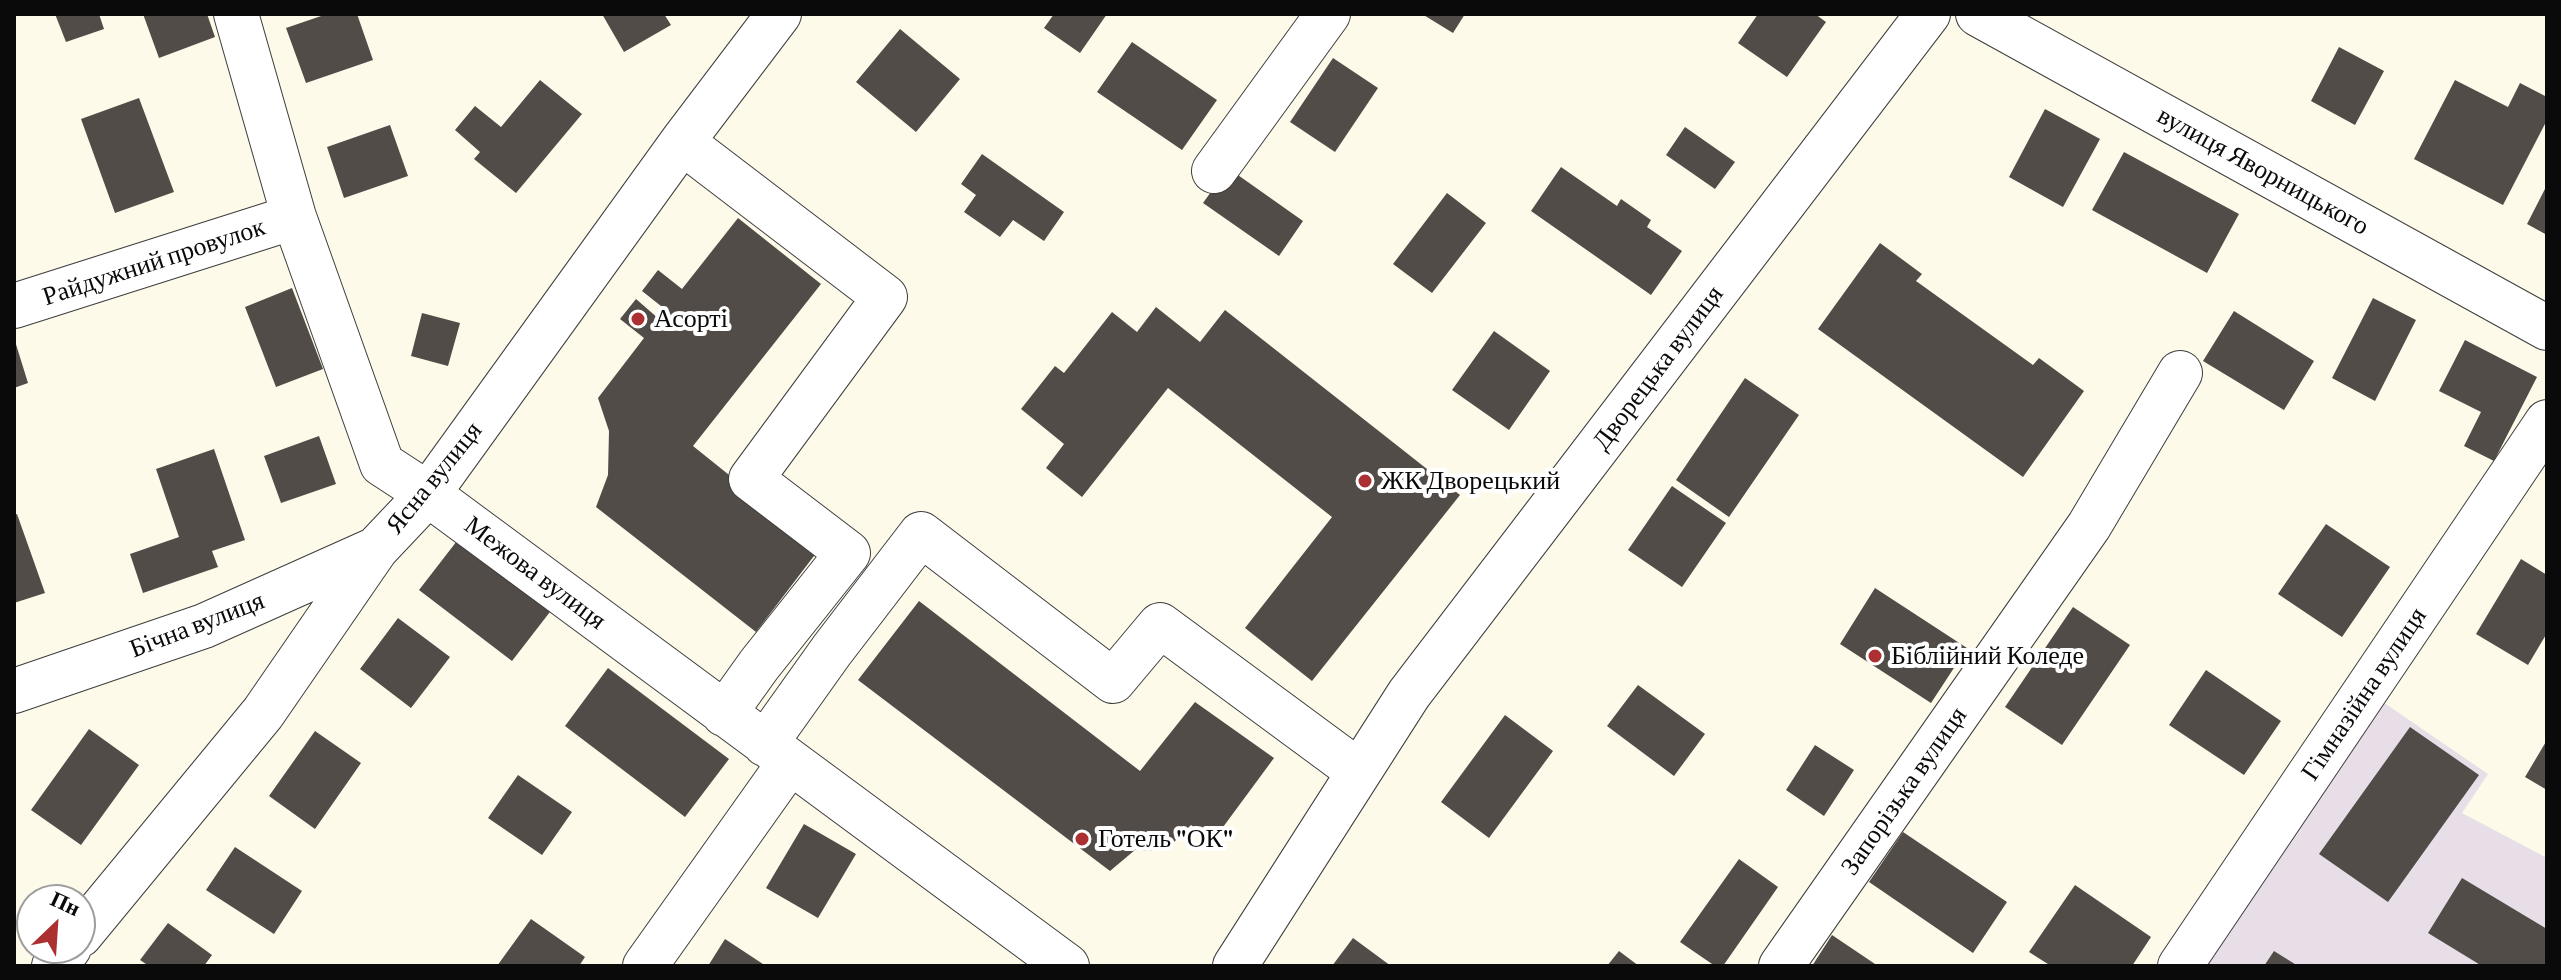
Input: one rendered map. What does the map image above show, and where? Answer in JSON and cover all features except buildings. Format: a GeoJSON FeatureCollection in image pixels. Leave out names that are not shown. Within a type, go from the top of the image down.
{"type":"FeatureCollection","features":[{"type":"Feature","properties":{"kind":"street","name":"Межова вулиця"},"geometry":{"type":"LineString","coordinates":[[236,14],[294,217],[382,464],[428,494],[1067,966]]}},
{"type":"Feature","properties":{"kind":"street","name":"Ясна вулиця"},"geometry":{"type":"LineString","coordinates":[[96,916],[263,713],[376,549],[428,494],[682,142],[779,14]]}},
{"type":"Feature","properties":{"kind":"street"},"geometry":{"type":"LineString","coordinates":[[1214,171],[1328,14]]}},
{"type":"Feature","properties":{"kind":"street","name":"Дворецька вулиця"},"geometry":{"type":"LineString","coordinates":[[1235,966],[1409,694],[1928,14]]}},
{"type":"Feature","properties":{"kind":"street","name":"вулиця Яворницького"},"geometry":{"type":"LineString","coordinates":[[1978,14],[2547,328]]}},
{"type":"Feature","properties":{"kind":"street"},"geometry":{"type":"LineString","coordinates":[[682,142],[885,297],[751,479],[848,553],[724,714]]}},
{"type":"Feature","properties":{"kind":"street","name":"Райдужний провулок"},"geometry":{"type":"LineString","coordinates":[[14,306],[294,217]]}},
{"type":"Feature","properties":{"kind":"street","name":"Запорізька вулиця"},"geometry":{"type":"LineString","coordinates":[[1781,966],[2089,526],[2180,373]]}},
{"type":"Feature","properties":{"kind":"street","name":"Гімназійна вулиця"},"geometry":{"type":"LineString","coordinates":[[2180,966],[2547,422]]}},
{"type":"Feature","properties":{"kind":"street"},"geometry":{"type":"LineString","coordinates":[[645,966],[778,753],[832,650],[921,534],[1113,681],[1160,625],[1358,771]]}},
{"type":"Feature","properties":{"kind":"street","name":"Бічна вулиця"},"geometry":{"type":"LineString","coordinates":[[14,691],[204,626],[376,549]]}},
{"type":"Feature","properties":{"kind":"shaded area"},"geometry":{"type":"Polygon","coordinates":[[[2377,698],[2488,774],[2462,813],[2547,858],[2547,966],[2196,966],[2377,698]]]}},
{"type":"Feature","properties":{"kind":"place","name":"Асорті"},"geometry":{"type":"Point","coordinates":[638,319]}},
{"type":"Feature","properties":{"kind":"place","name":"ЖК Дворецький"},"geometry":{"type":"Point","coordinates":[1365,481]}},
{"type":"Feature","properties":{"kind":"place","name":"Біблійний Коледе"},"geometry":{"type":"Point","coordinates":[1875,656]}},
{"type":"Feature","properties":{"kind":"place","name":"Готель \"ОК\""},"geometry":{"type":"Point","coordinates":[1082,839]}}]}
